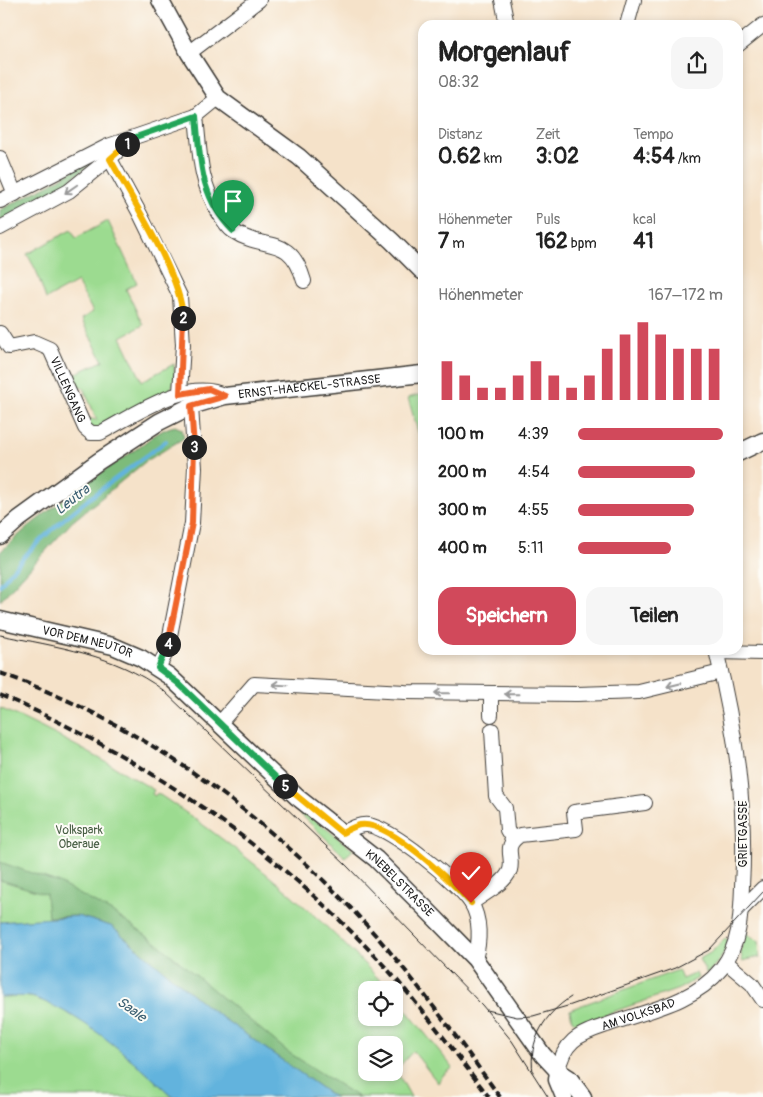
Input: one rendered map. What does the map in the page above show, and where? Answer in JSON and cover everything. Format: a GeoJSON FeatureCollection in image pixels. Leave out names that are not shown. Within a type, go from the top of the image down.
{"type":"FeatureCollection","features":[{"type":"Feature","properties":{"kind":"main road"},"geometry":{"type":"LineString","coordinates":[[160,0],[189,54],[218,98],[299,157],[418,267]]}},
{"type":"Feature","properties":{"kind":"main road","name":"ERNST-HAECKEL-STRASSE"},"geometry":{"type":"LineString","coordinates":[[1,533],[74,479],[136,437],[191,406],[225,396],[418,374]]}},
{"type":"Feature","properties":{"kind":"main road"},"geometry":{"type":"LineString","coordinates":[[743,450],[763,441]]}},
{"type":"Feature","properties":{"kind":"main road","name":"VOR DEM NEUTOR"},"geometry":{"type":"LineString","coordinates":[[0,620],[114,646],[163,672]]}},
{"type":"Feature","properties":{"kind":"main road","name":"KNEBELSTRASSE"},"geometry":{"type":"LineString","coordinates":[[163,672],[297,797],[376,859],[475,959],[543,1055],[558,1071],[569,1078],[583,1097]]}},
{"type":"Feature","properties":{"kind":"main road"},"geometry":{"type":"LineString","coordinates":[[558,1071],[557,1080],[564,1097]]}},
{"type":"Feature","properties":{"kind":"street"},"geometry":{"type":"LineString","coordinates":[[189,54],[259,0]]}},
{"type":"Feature","properties":{"kind":"street"},"geometry":{"type":"LineString","coordinates":[[502,0],[507,20]]}},
{"type":"Feature","properties":{"kind":"street"},"geometry":{"type":"LineString","coordinates":[[507,20],[512,0]]}},
{"type":"Feature","properties":{"kind":"street"},"geometry":{"type":"LineString","coordinates":[[628,20],[634,0]]}},
{"type":"Feature","properties":{"kind":"street"},"geometry":{"type":"LineString","coordinates":[[743,41],[763,25]]}},
{"type":"Feature","properties":{"kind":"street"},"geometry":{"type":"LineString","coordinates":[[0,200],[108,146],[196,116],[218,98]]}},
{"type":"Feature","properties":{"kind":"street"},"geometry":{"type":"LineString","coordinates":[[196,116],[201,174],[208,194],[225,223],[233,231],[244,237],[282,247],[298,263],[304,281]]}},
{"type":"Feature","properties":{"kind":"street"},"geometry":{"type":"LineString","coordinates":[[0,228],[69,191],[110,159],[133,138]]}},
{"type":"Feature","properties":{"kind":"street"},"geometry":{"type":"LineString","coordinates":[[0,158],[15,194]]}},
{"type":"Feature","properties":{"kind":"street"},"geometry":{"type":"LineString","coordinates":[[110,159],[140,214],[180,296],[183,345],[180,394]]}},
{"type":"Feature","properties":{"kind":"street","name":"VILLENGANG"},"geometry":{"type":"LineString","coordinates":[[0,332],[9,347],[34,342],[50,349],[85,428],[90,434],[100,434],[180,394],[209,389],[225,396]]}},
{"type":"Feature","properties":{"kind":"street"},"geometry":{"type":"LineString","coordinates":[[163,672],[192,523],[195,468],[191,406]]}},
{"type":"Feature","properties":{"kind":"street"},"geometry":{"type":"LineString","coordinates":[[743,652],[763,653]]}},
{"type":"Feature","properties":{"kind":"street","name":"GRIETGASSE"},"geometry":{"type":"LineString","coordinates":[[717,655],[743,796],[744,858],[741,910],[736,940],[726,962]]}},
{"type":"Feature","properties":{"kind":"street"},"geometry":{"type":"LineString","coordinates":[[219,724],[254,684],[396,692],[491,694],[638,692],[721,672]]}},
{"type":"Feature","properties":{"kind":"street"},"geometry":{"type":"LineString","coordinates":[[491,694],[491,715]]}},
{"type":"Feature","properties":{"kind":"street"},"geometry":{"type":"LineString","coordinates":[[492,730],[496,796],[505,808],[507,830],[513,840]]}},
{"type":"Feature","properties":{"kind":"street"},"geometry":{"type":"LineString","coordinates":[[471,903],[510,870],[510,847],[513,840],[520,835],[576,829],[574,812],[645,803]]}},
{"type":"Feature","properties":{"kind":"street"},"geometry":{"type":"LineString","coordinates":[[342,833],[359,825],[383,829],[436,868],[471,903],[479,933],[479,944],[475,959]]}},
{"type":"Feature","properties":{"kind":"street"},"geometry":{"type":"LineString","coordinates":[[741,910],[763,888]]}},
{"type":"Feature","properties":{"kind":"street"},"geometry":{"type":"LineString","coordinates":[[726,962],[752,984],[763,1000]]}},
{"type":"Feature","properties":{"kind":"street","name":"AM VOLKSBAD"},"geometry":{"type":"LineString","coordinates":[[558,1071],[562,1055],[576,1038],[598,1028],[685,997],[705,985],[726,962]]}},
{"type":"Feature","properties":{"kind":"green space"},"geometry":{"type":"Polygon","coordinates":[[[107,150],[56,190],[0,220],[0,210],[52,183],[107,150]]]}},
{"type":"Feature","properties":{"kind":"green space"},"geometry":{"type":"Polygon","coordinates":[[[108,221],[137,283],[126,289],[143,325],[121,337],[142,381],[174,364],[174,376],[168,393],[98,430],[90,427],[86,418],[97,420],[83,387],[72,384],[68,377],[103,361],[81,319],[93,312],[77,282],[46,299],[36,270],[27,254],[71,230],[76,238],[108,221]]]}},
{"type":"Feature","properties":{"kind":"green space"},"geometry":{"type":"Polygon","coordinates":[[[418,395],[418,432],[408,398],[418,395]]]}},
{"type":"Feature","properties":{"kind":"green space"},"geometry":{"type":"Polygon","coordinates":[[[175,426],[182,429],[184,438],[145,462],[72,522],[0,601],[0,552],[47,512],[81,487],[158,433],[175,426]]]}},
{"type":"Feature","properties":{"kind":"green space","name":"Volkspark Oberaue"},"geometry":{"type":"Polygon","coordinates":[[[0,708],[78,747],[154,790],[152,794],[155,796],[157,793],[250,860],[308,909],[380,981],[358,981],[358,1026],[403,1026],[403,1006],[453,1068],[444,1074],[438,1083],[413,1051],[403,1062],[403,1036],[358,1036],[358,1081],[402,1081],[411,1097],[334,1097],[111,926],[78,916],[0,922],[0,708]]]}},
{"type":"Feature","properties":{"kind":"green space"},"geometry":{"type":"Polygon","coordinates":[[[288,798],[353,850],[345,857],[286,800],[288,798]]]}},
{"type":"Feature","properties":{"kind":"green space"},"geometry":{"type":"Polygon","coordinates":[[[0,862],[57,882],[112,912],[157,943],[288,1052],[358,1097],[334,1097],[210,1009],[111,926],[78,916],[48,917],[46,894],[0,880],[0,862]]]}},
{"type":"Feature","properties":{"kind":"green space"},"geometry":{"type":"Polygon","coordinates":[[[745,933],[759,941],[760,957],[742,961],[741,950],[745,933]]]}},
{"type":"Feature","properties":{"kind":"green space"},"geometry":{"type":"Polygon","coordinates":[[[725,939],[729,941],[721,958],[707,974],[699,959],[710,953],[725,939]]]}},
{"type":"Feature","properties":{"kind":"green space"},"geometry":{"type":"Polygon","coordinates":[[[678,970],[682,979],[696,973],[698,978],[679,989],[578,1024],[572,1020],[570,1010],[574,1008],[678,970]]]}},
{"type":"Feature","properties":{"kind":"green space"},"geometry":{"type":"Polygon","coordinates":[[[22,996],[35,998],[74,1016],[109,1041],[173,1097],[0,1097],[0,997],[22,996]]]}},
{"type":"Feature","properties":{"kind":"water","name":"Saale"},"geometry":{"type":"Polygon","coordinates":[[[78,916],[111,926],[210,1009],[334,1097],[173,1097],[109,1041],[92,1028],[55,1006],[31,997],[0,997],[0,922],[78,916]]]}},
{"type":"Feature","properties":{"kind":"waterway","name":"Leutra"},"geometry":{"type":"LineString","coordinates":[[0,585],[57,525],[166,441]]}},
{"type":"Feature","properties":{"kind":"tram line"},"geometry":{"type":"LineString","coordinates":[[0,635],[64,648],[105,660],[125,668],[163,690],[347,866],[482,1005],[512,1041],[548,1097]]}},
{"type":"Feature","properties":{"kind":"tram line"},"geometry":{"type":"LineString","coordinates":[[487,1010],[517,1017],[533,1016],[571,1005],[675,968],[709,950],[763,892]]}},
{"type":"Feature","properties":{"kind":"tram line"},"geometry":{"type":"LineString","coordinates":[[533,1072],[533,1049],[540,1029],[553,1011],[571,997]]}},
{"type":"Feature","properties":{"kind":"railway"},"geometry":{"type":"LineString","coordinates":[[0,673],[54,695],[107,720],[157,749],[253,817],[297,855],[379,939],[456,1036],[500,1097]]}},
{"type":"Feature","properties":{"kind":"railway"},"geometry":{"type":"LineString","coordinates":[[0,695],[104,746],[154,775],[249,841],[294,878],[377,958],[435,1026],[489,1097]]}},
{"type":"Feature","properties":{"kind":"route"},"geometry":{"type":"LineString","coordinates":[[233,231],[225,223],[208,194],[201,174],[196,116],[133,138],[110,159],[140,214],[180,296],[183,345],[180,394],[194,390],[209,389],[225,396],[191,406],[195,468],[192,523],[167,651],[158,668],[178,683],[297,797],[342,833],[359,825],[383,829],[436,868],[471,903]]}}]}
